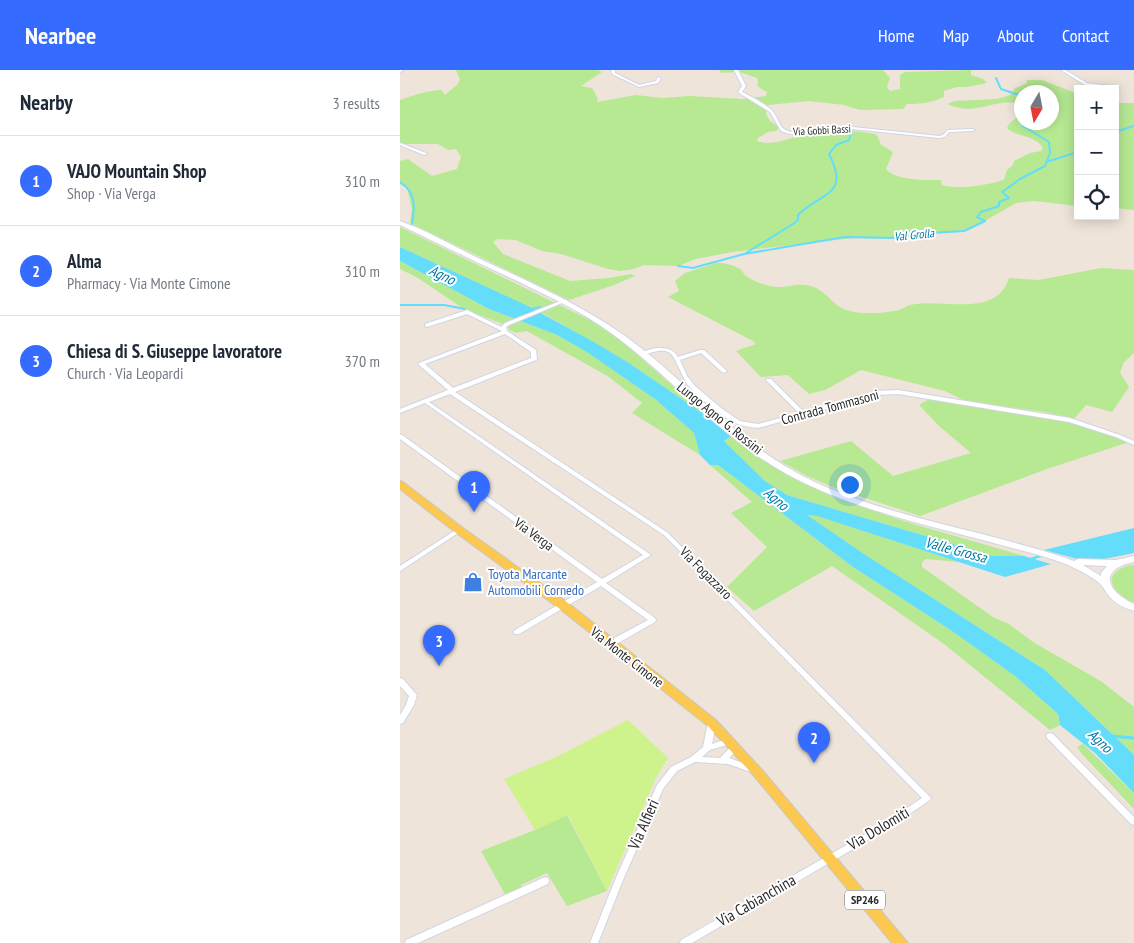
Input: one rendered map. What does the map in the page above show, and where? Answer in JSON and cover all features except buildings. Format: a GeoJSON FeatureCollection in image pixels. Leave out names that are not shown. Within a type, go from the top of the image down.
{"type":"FeatureCollection","features":[{"type":"Feature","properties":{"kind":"main road","name":"Lungo Agno G. Rossini"},"geometry":{"type":"LineString","coordinates":[[400,223],[565,302],[613,330],[643,353],[733,432],[782,466],[816,485],[890,510],[1064,560]]}},
{"type":"Feature","properties":{"kind":"main road","name":"Via Monte Cimone"},"geometry":{"type":"LineString","coordinates":[[400,484],[459,530],[564,606],[712,723],[829,858]]}},
{"type":"Feature","properties":{"kind":"main road"},"geometry":{"type":"LineString","coordinates":[[1064,560],[1093,564],[1115,563],[1134,559]]}},
{"type":"Feature","properties":{"kind":"main road"},"geometry":{"type":"LineString","coordinates":[[1064,560],[1089,571],[1104,583],[1113,596],[1134,608]]}},
{"type":"Feature","properties":{"kind":"main road"},"geometry":{"type":"LineString","coordinates":[[1104,583],[1104,575],[1115,563]]}},
{"type":"Feature","properties":{"kind":"main road","name":"SP246"},"geometry":{"type":"LineString","coordinates":[[829,858],[901,943]]}},
{"type":"Feature","properties":{"kind":"street"},"geometry":{"type":"LineString","coordinates":[[613,70],[613,73],[639,86],[658,82],[659,78]]}},
{"type":"Feature","properties":{"kind":"street","name":"Via Gobbi Bassi"},"geometry":{"type":"LineString","coordinates":[[736,70],[744,86],[740,92],[771,111],[782,130],[786,132],[853,128],[939,137],[944,136],[948,131],[973,130]]}},
{"type":"Feature","properties":{"kind":"street"},"geometry":{"type":"LineString","coordinates":[[1063,70],[1086,84],[1094,85]]}},
{"type":"Feature","properties":{"kind":"street"},"geometry":{"type":"LineString","coordinates":[[400,144],[425,154]]}},
{"type":"Feature","properties":{"kind":"street"},"geometry":{"type":"LineString","coordinates":[[505,331],[504,327],[507,324],[565,302]]}},
{"type":"Feature","properties":{"kind":"street"},"geometry":{"type":"LineString","coordinates":[[400,411],[534,359],[534,351],[505,331],[467,312],[427,325]]}},
{"type":"Feature","properties":{"kind":"street","name":"Via Fogazzaro"},"geometry":{"type":"LineString","coordinates":[[505,331],[421,364],[451,390],[666,534],[927,798]]}},
{"type":"Feature","properties":{"kind":"street"},"geometry":{"type":"LineString","coordinates":[[643,353],[657,348],[665,349],[678,359],[702,352],[724,371]]}},
{"type":"Feature","properties":{"kind":"street","name":"Contrada Tommasoni"},"geometry":{"type":"LineString","coordinates":[[678,359],[690,384],[734,420],[744,424],[758,426],[877,393],[898,392],[1062,418],[1134,443]]}},
{"type":"Feature","properties":{"kind":"street"},"geometry":{"type":"LineString","coordinates":[[768,380],[802,414]]}},
{"type":"Feature","properties":{"kind":"street"},"geometry":{"type":"LineString","coordinates":[[425,401],[648,555],[517,632]]}},
{"type":"Feature","properties":{"kind":"street","name":"Via Verga"},"geometry":{"type":"LineString","coordinates":[[400,436],[653,620],[610,644]]}},
{"type":"Feature","properties":{"kind":"street"},"geometry":{"type":"LineString","coordinates":[[401,567],[459,530]]}},
{"type":"Feature","properties":{"kind":"street"},"geometry":{"type":"LineString","coordinates":[[400,681],[413,695],[410,705],[400,720]]}},
{"type":"Feature","properties":{"kind":"street"},"geometry":{"type":"LineString","coordinates":[[712,723],[707,748],[732,744]]}},
{"type":"Feature","properties":{"kind":"street"},"geometry":{"type":"LineString","coordinates":[[1050,736],[1134,822]]}},
{"type":"Feature","properties":{"kind":"street"},"geometry":{"type":"LineString","coordinates":[[720,760],[732,744]]}},
{"type":"Feature","properties":{"kind":"street","name":"Via Alfieri"},"geometry":{"type":"LineString","coordinates":[[594,943],[619,880],[660,787],[674,769],[694,759],[707,748]]}},
{"type":"Feature","properties":{"kind":"street"},"geometry":{"type":"LineString","coordinates":[[694,759],[720,760],[747,767],[756,772]]}},
{"type":"Feature","properties":{"kind":"street","name":"Via Dolomiti"},"geometry":{"type":"LineString","coordinates":[[829,858],[886,826],[927,798]]}},
{"type":"Feature","properties":{"kind":"street","name":"Via Cabianchina"},"geometry":{"type":"LineString","coordinates":[[684,943],[829,858]]}},
{"type":"Feature","properties":{"kind":"street"},"geometry":{"type":"LineString","coordinates":[[409,943],[545,881]]}},
{"type":"Feature","properties":{"kind":"green space"},"geometry":{"type":"Polygon","coordinates":[[[456,70],[598,70],[602,72],[581,86],[592,88],[598,99],[597,102],[636,95],[662,98],[690,96],[742,99],[766,96],[767,92],[757,86],[757,78],[740,72],[721,73],[719,70],[883,70],[890,78],[887,87],[890,91],[900,89],[900,75],[905,72],[971,70],[971,75],[983,79],[987,83],[957,87],[944,91],[944,97],[935,101],[907,104],[903,109],[860,110],[844,105],[809,101],[768,105],[766,114],[770,121],[779,127],[776,131],[768,132],[758,138],[757,141],[764,143],[778,142],[807,133],[829,130],[875,134],[881,145],[893,152],[886,169],[890,173],[903,178],[941,180],[942,185],[956,187],[990,184],[1004,180],[1007,170],[1013,165],[1014,161],[1030,153],[1041,151],[1043,148],[1036,141],[1016,134],[1007,128],[1014,120],[1014,130],[1059,130],[1059,87],[1074,92],[1074,206],[1034,201],[1016,203],[969,230],[898,239],[853,238],[732,252],[696,259],[678,266],[644,265],[620,271],[561,254],[542,251],[516,240],[497,239],[493,242],[503,254],[570,281],[631,274],[635,276],[569,300],[410,223],[412,209],[407,188],[400,184],[400,161],[408,159],[432,176],[457,169],[461,157],[456,149],[448,150],[438,144],[400,144],[400,100],[441,90],[445,95],[458,84],[460,79],[456,70]]]}},
{"type":"Feature","properties":{"kind":"green space"},"geometry":{"type":"Polygon","coordinates":[[[1027,80],[1042,80],[1055,85],[1023,85],[1026,84],[1027,80]]]}},
{"type":"Feature","properties":{"kind":"green space"},"geometry":{"type":"Polygon","coordinates":[[[1014,90],[1014,102],[967,109],[947,104],[955,101],[997,99],[1011,95],[1014,90]]]}},
{"type":"Feature","properties":{"kind":"green space"},"geometry":{"type":"Polygon","coordinates":[[[1119,103],[1134,103],[1134,210],[1119,208],[1119,103]]]}},
{"type":"Feature","properties":{"kind":"green space"},"geometry":{"type":"Polygon","coordinates":[[[400,227],[590,320],[617,337],[708,417],[629,363],[546,315],[400,247],[400,227]]]}},
{"type":"Feature","properties":{"kind":"green space"},"geometry":{"type":"Polygon","coordinates":[[[400,261],[489,309],[557,335],[587,351],[655,399],[694,433],[700,455],[632,413],[642,403],[609,377],[527,331],[516,333],[509,330],[508,326],[464,309],[418,278],[400,269],[400,261]]]}},
{"type":"Feature","properties":{"kind":"green space"},"geometry":{"type":"Polygon","coordinates":[[[716,263],[735,267],[749,278],[768,286],[811,286],[821,291],[844,309],[868,313],[900,310],[910,305],[922,303],[980,303],[992,299],[1002,291],[1009,278],[1039,280],[1101,268],[1134,270],[1134,353],[1124,362],[1120,373],[1129,387],[1112,412],[1086,405],[1074,419],[1044,412],[967,402],[945,391],[861,370],[825,390],[809,394],[788,375],[761,377],[736,351],[756,344],[753,341],[668,297],[679,291],[675,281],[685,273],[716,263]]]}},
{"type":"Feature","properties":{"kind":"green space"},"geometry":{"type":"Polygon","coordinates":[[[929,399],[1077,423],[1129,442],[1044,470],[920,516],[835,488],[807,476],[780,461],[851,441],[893,476],[971,453],[939,426],[919,405],[929,399]]]}},
{"type":"Feature","properties":{"kind":"green space"},"geometry":{"type":"Polygon","coordinates":[[[731,436],[762,459],[796,479],[833,496],[909,523],[1024,556],[993,556],[787,495],[765,481],[724,441],[731,436]]]}},
{"type":"Feature","properties":{"kind":"green space"},"geometry":{"type":"Polygon","coordinates":[[[710,465],[718,465],[853,567],[952,631],[1015,676],[1058,714],[1060,725],[1050,730],[944,644],[832,566],[754,611],[727,587],[767,547],[731,513],[752,502],[710,465]]]}},
{"type":"Feature","properties":{"kind":"green space"},"geometry":{"type":"Polygon","coordinates":[[[806,515],[817,516],[959,562],[926,559],[922,562],[922,567],[993,617],[1009,624],[1033,642],[1102,682],[1134,707],[1134,755],[1045,670],[806,515]]]}},
{"type":"Feature","properties":{"kind":"green space"},"geometry":{"type":"Polygon","coordinates":[[[1129,565],[1134,565],[1134,603],[1120,594],[1112,584],[1114,574],[1129,565]]]}},
{"type":"Feature","properties":{"kind":"green space"},"geometry":{"type":"Polygon","coordinates":[[[628,720],[668,758],[656,778],[607,891],[568,815],[535,830],[504,779],[556,757],[628,720]]]}},
{"type":"Feature","properties":{"kind":"green space"},"geometry":{"type":"Polygon","coordinates":[[[1083,744],[1134,793],[1134,809],[1082,754],[1077,747],[1083,744]]]}},
{"type":"Feature","properties":{"kind":"green space"},"geometry":{"type":"Polygon","coordinates":[[[567,815],[607,891],[567,906],[547,873],[521,885],[521,891],[507,898],[481,851],[567,815]]]}},
{"type":"Feature","properties":{"kind":"water","name":"Agno"},"geometry":{"type":"Polygon","coordinates":[[[400,247],[528,306],[629,363],[708,417],[731,436],[724,441],[765,481],[787,495],[993,556],[1024,556],[1051,564],[1005,577],[817,516],[807,515],[864,554],[1045,670],[1134,755],[1134,793],[1095,753],[1060,725],[1058,714],[1015,676],[952,631],[853,567],[718,465],[710,465],[700,455],[694,433],[655,399],[587,352],[557,335],[489,309],[400,261],[400,247]]]}},
{"type":"Feature","properties":{"kind":"water"},"geometry":{"type":"Polygon","coordinates":[[[1134,528],[1134,553],[1094,561],[1077,559],[1044,550],[1134,528]]]}},
{"type":"Feature","properties":{"kind":"waterway","name":"Val Grolla"},"geometry":{"type":"LineString","coordinates":[[996,78],[1001,89],[1014,93]]}},
{"type":"Feature","properties":{"kind":"waterway"},"geometry":{"type":"LineString","coordinates":[[1119,131],[1134,126]]}},
{"type":"Feature","properties":{"kind":"waterway"},"geometry":{"type":"LineString","coordinates":[[746,253],[793,224],[798,220],[798,215],[807,207],[830,192],[835,186],[837,178],[829,154],[836,145],[849,140],[852,130]]}},
{"type":"Feature","properties":{"kind":"waterway","name":"Val Grolla"},"geometry":{"type":"LineString","coordinates":[[1030,130],[1049,142],[1050,153],[1047,162]]}},
{"type":"Feature","properties":{"kind":"waterway"},"geometry":{"type":"LineString","coordinates":[[1047,162],[1074,153]]}},
{"type":"Feature","properties":{"kind":"waterway","name":"Val Grolla"},"geometry":{"type":"LineString","coordinates":[[678,266],[693,268],[744,254],[845,237],[896,238],[914,234],[964,231],[985,221],[977,217],[981,212],[999,206],[999,202],[1009,198],[1002,192],[1020,179],[1045,166],[1047,162]]}},
{"type":"Feature","properties":{"kind":"waterway"},"geometry":{"type":"LineString","coordinates":[[400,182],[412,195],[414,212],[412,224]]}},
{"type":"Feature","properties":{"kind":"waterway"},"geometry":{"type":"LineString","coordinates":[[400,305],[444,305],[465,309]]}},
{"type":"Feature","properties":{"kind":"waterway","name":"Val Grolla"},"geometry":{"type":"LineString","coordinates":[[532,309],[540,307]]}},
{"type":"Feature","properties":{"kind":"waterway","name":"Valle Grossa"},"geometry":{"type":"LineString","coordinates":[[1031,559],[1043,555]]}},
{"type":"Feature","properties":{"kind":"waterway","name":"Agno"},"geometry":{"type":"LineString","coordinates":[[1111,736],[1134,738]]}},
{"type":"Feature","properties":{"kind":"place","name":"VAJO Mountain Shop"},"geometry":{"type":"Point","coordinates":[474,512]}},
{"type":"Feature","properties":{"kind":"place","name":"Toyota Marcante Automobili Cornedo"},"geometry":{"type":"Point","coordinates":[473,582]}},
{"type":"Feature","properties":{"kind":"place","name":"Chiesa di S. Giuseppe lavoratore"},"geometry":{"type":"Point","coordinates":[439,666]}},
{"type":"Feature","properties":{"kind":"place","name":"Alma"},"geometry":{"type":"Point","coordinates":[814,763]}}]}
